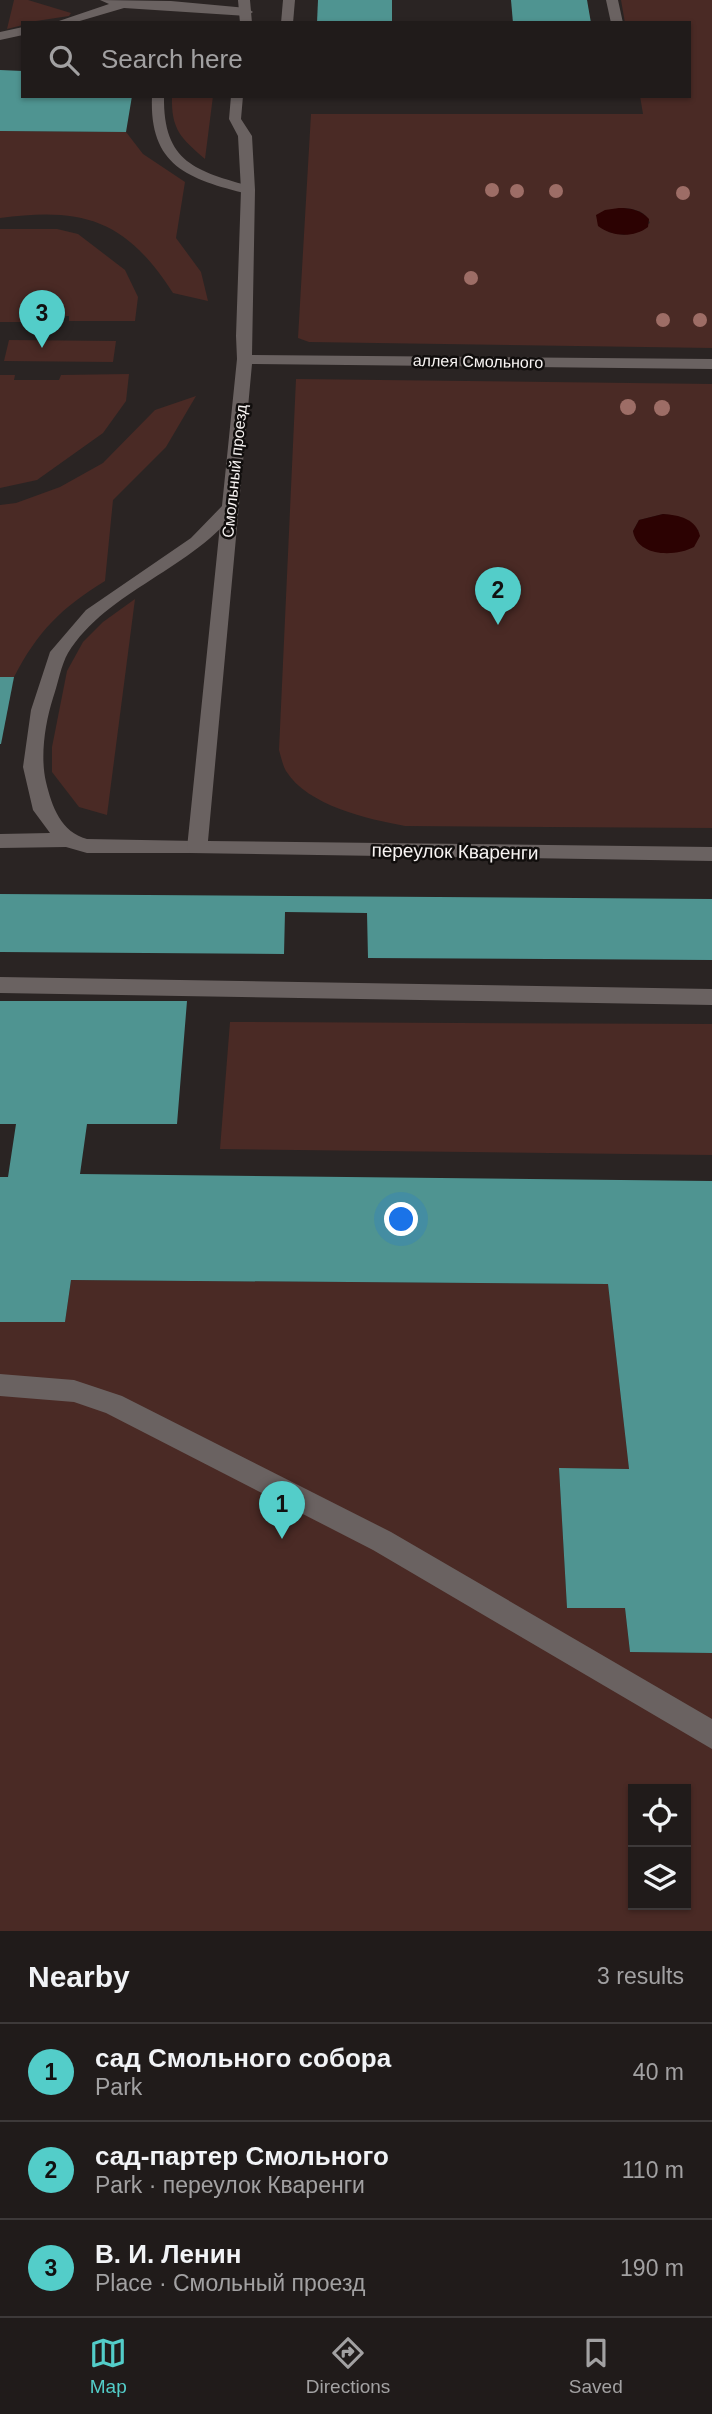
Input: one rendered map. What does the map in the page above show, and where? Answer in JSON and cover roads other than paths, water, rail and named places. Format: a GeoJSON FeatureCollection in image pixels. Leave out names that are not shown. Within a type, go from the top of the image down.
{"type":"FeatureCollection","features":[{"type":"Feature","properties":{"kind":"street"},"geometry":{"type":"LineString","coordinates":[[106,0],[123,4],[246,11]]}},
{"type":"Feature","properties":{"kind":"street"},"geometry":{"type":"LineString","coordinates":[[287,21],[289,0]]}},
{"type":"Feature","properties":{"kind":"street"},"geometry":{"type":"LineString","coordinates":[[612,0],[617,21]]}},
{"type":"Feature","properties":{"kind":"street"},"geometry":{"type":"LineString","coordinates":[[66,21],[123,4]]}},
{"type":"Feature","properties":{"kind":"street"},"geometry":{"type":"LineString","coordinates":[[227,21],[246,11]]}},
{"type":"Feature","properties":{"kind":"street"},"geometry":{"type":"LineString","coordinates":[[0,37],[21,32]]}},
{"type":"Feature","properties":{"kind":"street"},"geometry":{"type":"LineString","coordinates":[[158,98],[155,117],[172,155],[199,176],[248,190]]}},
{"type":"Feature","properties":{"kind":"street","name":"Смольный проезд"},"geometry":{"type":"LineString","coordinates":[[197,848],[245,359],[243,336],[248,190],[244,136],[235,119],[237,98]]}},
{"type":"Feature","properties":{"kind":"street","name":"аллея Смольного"},"geometry":{"type":"LineString","coordinates":[[245,359],[712,364]]}},
{"type":"Feature","properties":{"kind":"street"},"geometry":{"type":"LineString","coordinates":[[66,840],[43,810],[33,767],[40,710],[59,652],[92,614],[197,542],[230,508]]}},
{"type":"Feature","properties":{"kind":"street","name":"переулок Кваренги"},"geometry":{"type":"LineString","coordinates":[[0,841],[66,840],[87,846],[712,854]]}},
{"type":"Feature","properties":{"kind":"street"},"geometry":{"type":"LineString","coordinates":[[0,985],[712,996]]}},
{"type":"Feature","properties":{"kind":"street"},"geometry":{"type":"LineString","coordinates":[[0,1385],[74,1391],[113,1404],[383,1541],[712,1735]]}},
{"type":"Feature","properties":{"kind":"place","name":"В. И. Ленин"},"geometry":{"type":"Point","coordinates":[42,348]}},
{"type":"Feature","properties":{"kind":"place","name":"сад-партер Смольного"},"geometry":{"type":"Point","coordinates":[498,625]}},
{"type":"Feature","properties":{"kind":"place","name":"сад Смольного собора"},"geometry":{"type":"Point","coordinates":[282,1539]}}]}
